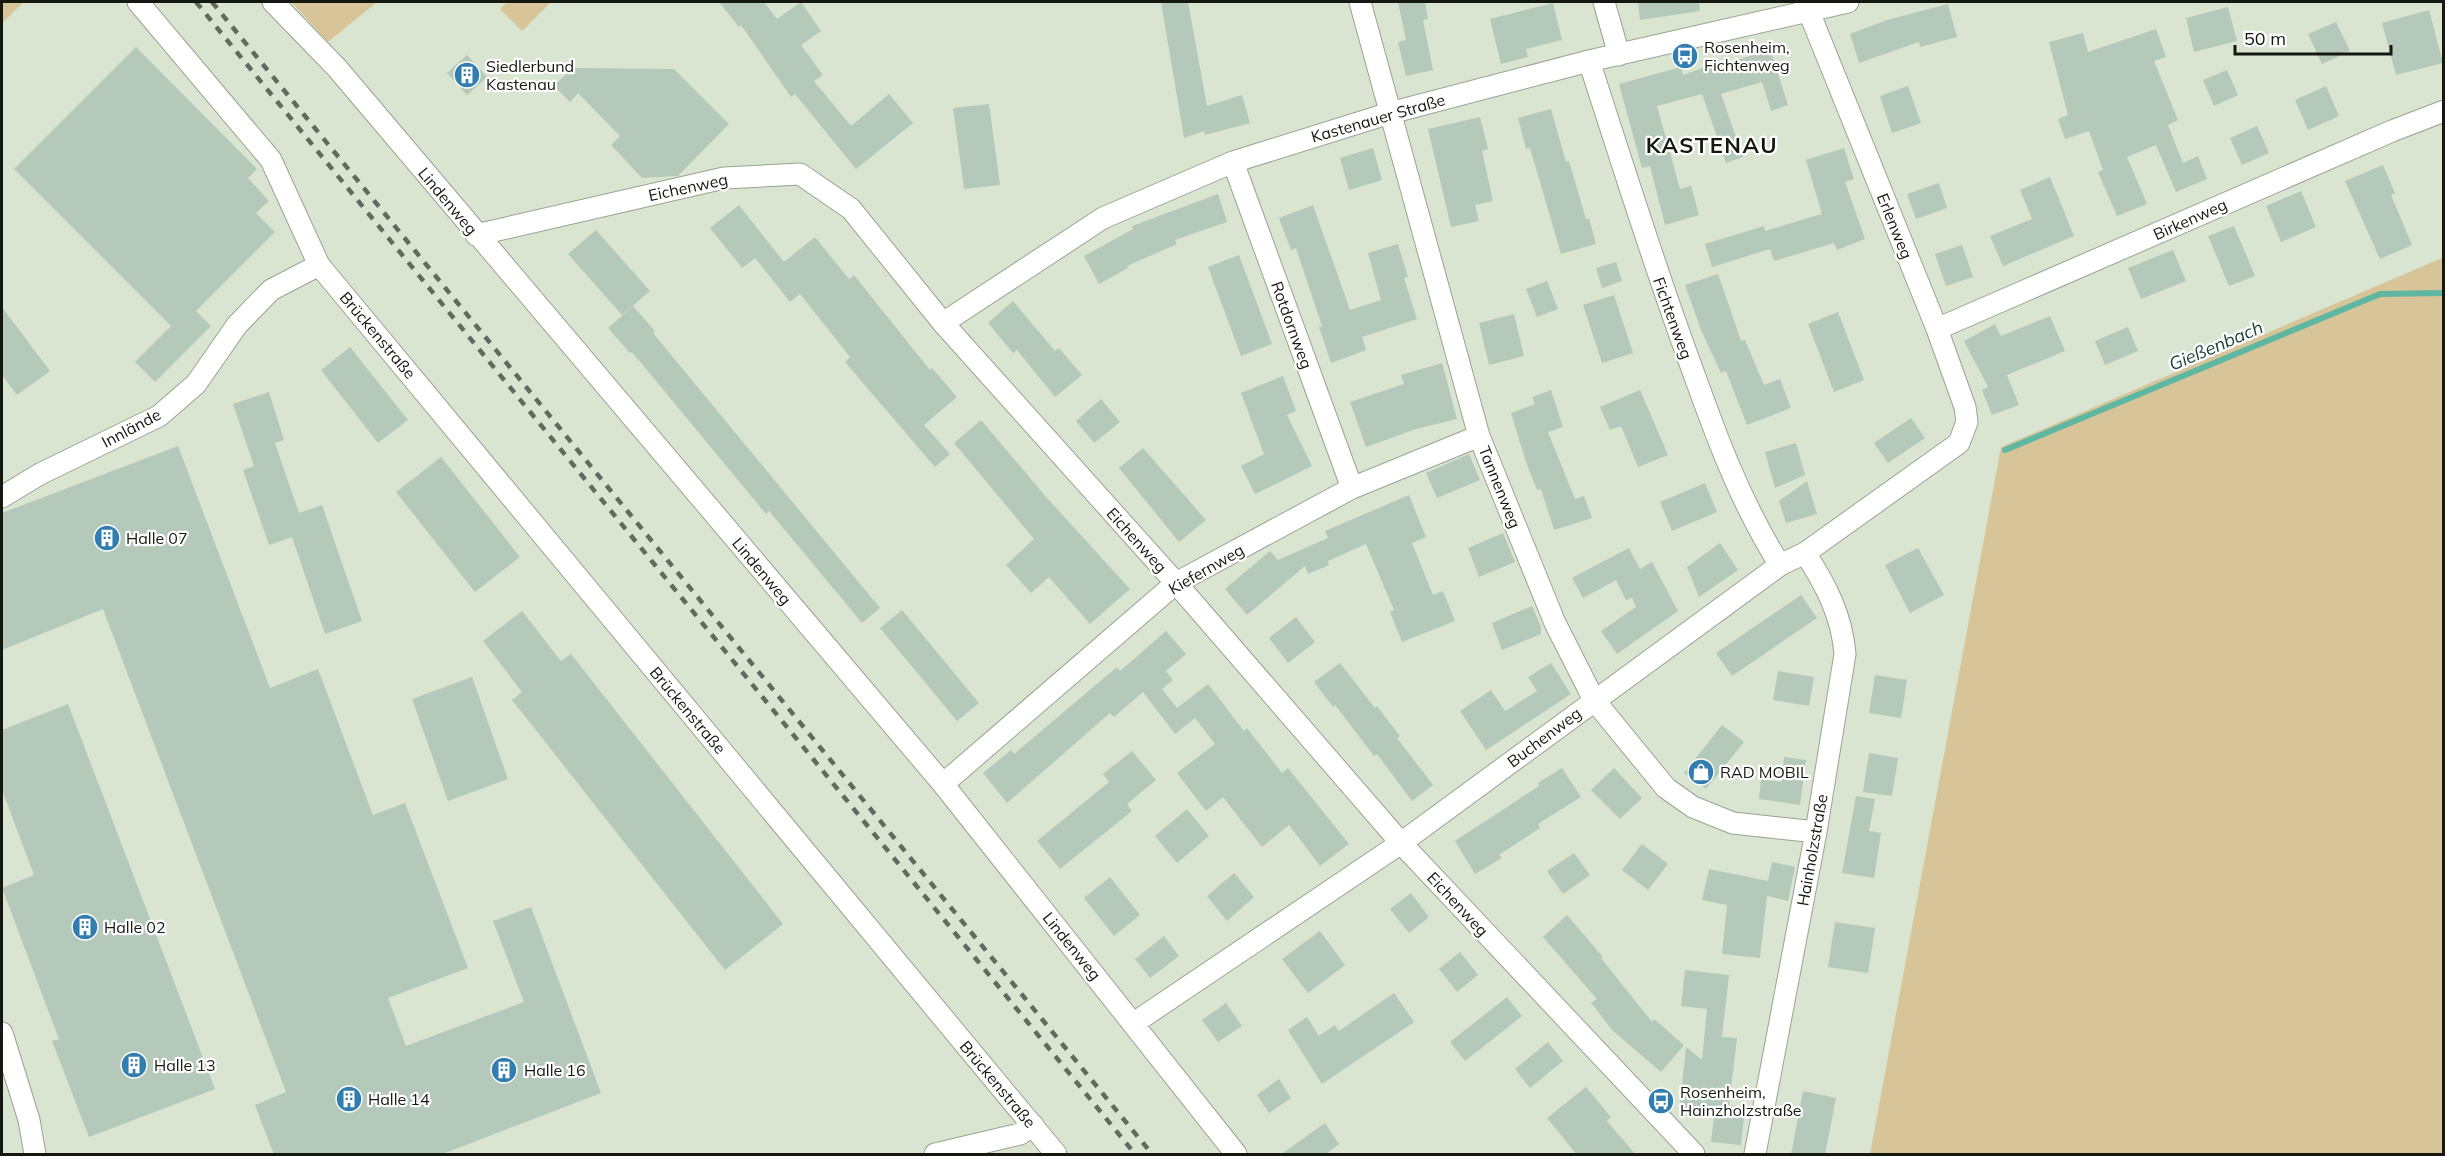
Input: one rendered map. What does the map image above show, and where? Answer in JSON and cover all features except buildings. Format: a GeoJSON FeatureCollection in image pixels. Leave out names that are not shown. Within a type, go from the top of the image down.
{"type":"FeatureCollection","features":[{"type":"Feature","properties":{"kind":"street"},"geometry":{"type":"LineString","coordinates":[[138,2],[271,160],[319,265]]}},
{"type":"Feature","properties":{"kind":"street","name":"Lindenweg"},"geometry":{"type":"LineString","coordinates":[[273,2],[338,68],[476,235],[944,784],[1236,1155]]}},
{"type":"Feature","properties":{"kind":"street","name":"Tannenweg"},"geometry":{"type":"LineString","coordinates":[[1360,2],[1479,436],[1555,623],[1594,700],[1666,788],[1693,807],[1734,823],[1816,832]]}},
{"type":"Feature","properties":{"kind":"street"},"geometry":{"type":"LineString","coordinates":[[1604,2],[1619,56]]}},
{"type":"Feature","properties":{"kind":"street","name":"Kastenauer Straße"},"geometry":{"type":"LineString","coordinates":[[943,323],[1103,218],[1233,162],[1390,113],[1589,61],[1619,56],[1806,7],[1848,2]]}},
{"type":"Feature","properties":{"kind":"street","name":"Erlenweg"},"geometry":{"type":"LineString","coordinates":[[1806,7],[1937,329],[1965,407],[1967,422],[1964,434],[1952,449]]}},
{"type":"Feature","properties":{"kind":"street","name":"Fichtenweg"},"geometry":{"type":"LineString","coordinates":[[1589,61],[1661,284],[1725,460],[1762,536],[1780,565]]}},
{"type":"Feature","properties":{"kind":"street","name":"Birkenweg"},"geometry":{"type":"LineString","coordinates":[[1937,329],[2382,135],[2444,111]]}},
{"type":"Feature","properties":{"kind":"street","name":"Rotdornweg"},"geometry":{"type":"LineString","coordinates":[[1233,162],[1352,488]]}},
{"type":"Feature","properties":{"kind":"street","name":"Eichenweg"},"geometry":{"type":"LineString","coordinates":[[476,235],[724,178],[800,174],[851,209],[943,323],[1176,583],[1401,843],[1694,1155]]}},
{"type":"Feature","properties":{"kind":"street","name":"Innlände"},"geometry":{"type":"LineString","coordinates":[[2,497],[40,474],[159,416],[196,384],[237,325],[271,290],[319,265]]}},
{"type":"Feature","properties":{"kind":"street","name":"Brückenstraße"},"geometry":{"type":"LineString","coordinates":[[319,265],[1056,1155]]}},
{"type":"Feature","properties":{"kind":"street","name":"Kiefernweg"},"geometry":{"type":"LineString","coordinates":[[944,784],[1176,583],[1352,488],[1479,436]]}},
{"type":"Feature","properties":{"kind":"street","name":"Buchenweg"},"geometry":{"type":"LineString","coordinates":[[1134,1023],[1401,843],[1780,565],[1805,553],[1952,449]]}},
{"type":"Feature","properties":{"kind":"street","name":"Hainholzstraße"},"geometry":{"type":"LineString","coordinates":[[1755,1155],[1816,832],[1845,654],[1843,631],[1836,610],[1823,580],[1805,553]]}},
{"type":"Feature","properties":{"kind":"street"},"geometry":{"type":"LineString","coordinates":[[2,1033],[36,1155]]}},
{"type":"Feature","properties":{"kind":"street"},"geometry":{"type":"LineString","coordinates":[[935,1155],[1020,1134],[1032,1125]]}},
{"type":"Feature","properties":{"kind":"shaded area"},"geometry":{"type":"Polygon","coordinates":[[[2,2],[24,2],[2,23],[2,2]]]}},
{"type":"Feature","properties":{"kind":"shaded area"},"geometry":{"type":"Polygon","coordinates":[[[291,2],[377,2],[328,42],[291,2]]]}},
{"type":"Feature","properties":{"kind":"shaded area"},"geometry":{"type":"Polygon","coordinates":[[[507,2],[551,2],[522,31],[500,9],[507,2]]]}},
{"type":"Feature","properties":{"kind":"shaded area"},"geometry":{"type":"Polygon","coordinates":[[[2442,258],[2443,1154],[1870,1154],[2001,447],[2442,258]]]}},
{"type":"Feature","properties":{"kind":"waterway","name":"Gießenbach"},"geometry":{"type":"LineString","coordinates":[[2005,450],[2380,294],[2444,293]]}},
{"type":"Feature","properties":{"kind":"railway"},"geometry":{"type":"LineString","coordinates":[[196,2],[1135,1154]]}},
{"type":"Feature","properties":{"kind":"railway"},"geometry":{"type":"LineString","coordinates":[[212,2],[1152,1154]]}},
{"type":"Feature","properties":{"kind":"place","name":"Rosenheim, Fichtenweg"},"geometry":{"type":"Point","coordinates":[1685,56]}},
{"type":"Feature","properties":{"kind":"place","name":"Siedlerbund Kastenau"},"geometry":{"type":"Point","coordinates":[467,75]}},
{"type":"Feature","properties":{"kind":"place","name":"Halle 07"},"geometry":{"type":"Point","coordinates":[107,538]}},
{"type":"Feature","properties":{"kind":"place","name":"RAD MOBIL"},"geometry":{"type":"Point","coordinates":[1701,772]}},
{"type":"Feature","properties":{"kind":"place","name":"Halle 02"},"geometry":{"type":"Point","coordinates":[85,927]}},
{"type":"Feature","properties":{"kind":"place","name":"Halle 13"},"geometry":{"type":"Point","coordinates":[134,1065]}},
{"type":"Feature","properties":{"kind":"place","name":"Halle 16"},"geometry":{"type":"Point","coordinates":[504,1070]}},
{"type":"Feature","properties":{"kind":"place","name":"Halle 14"},"geometry":{"type":"Point","coordinates":[349,1099]}},
{"type":"Feature","properties":{"kind":"place","name":"Rosenheim, Hainzholzstraße"},"geometry":{"type":"Point","coordinates":[1661,1101]}},
{"type":"Feature","properties":{"kind":"district","name":"KASTENAU"},"geometry":{"type":"Point","coordinates":[1712,145]}}]}
